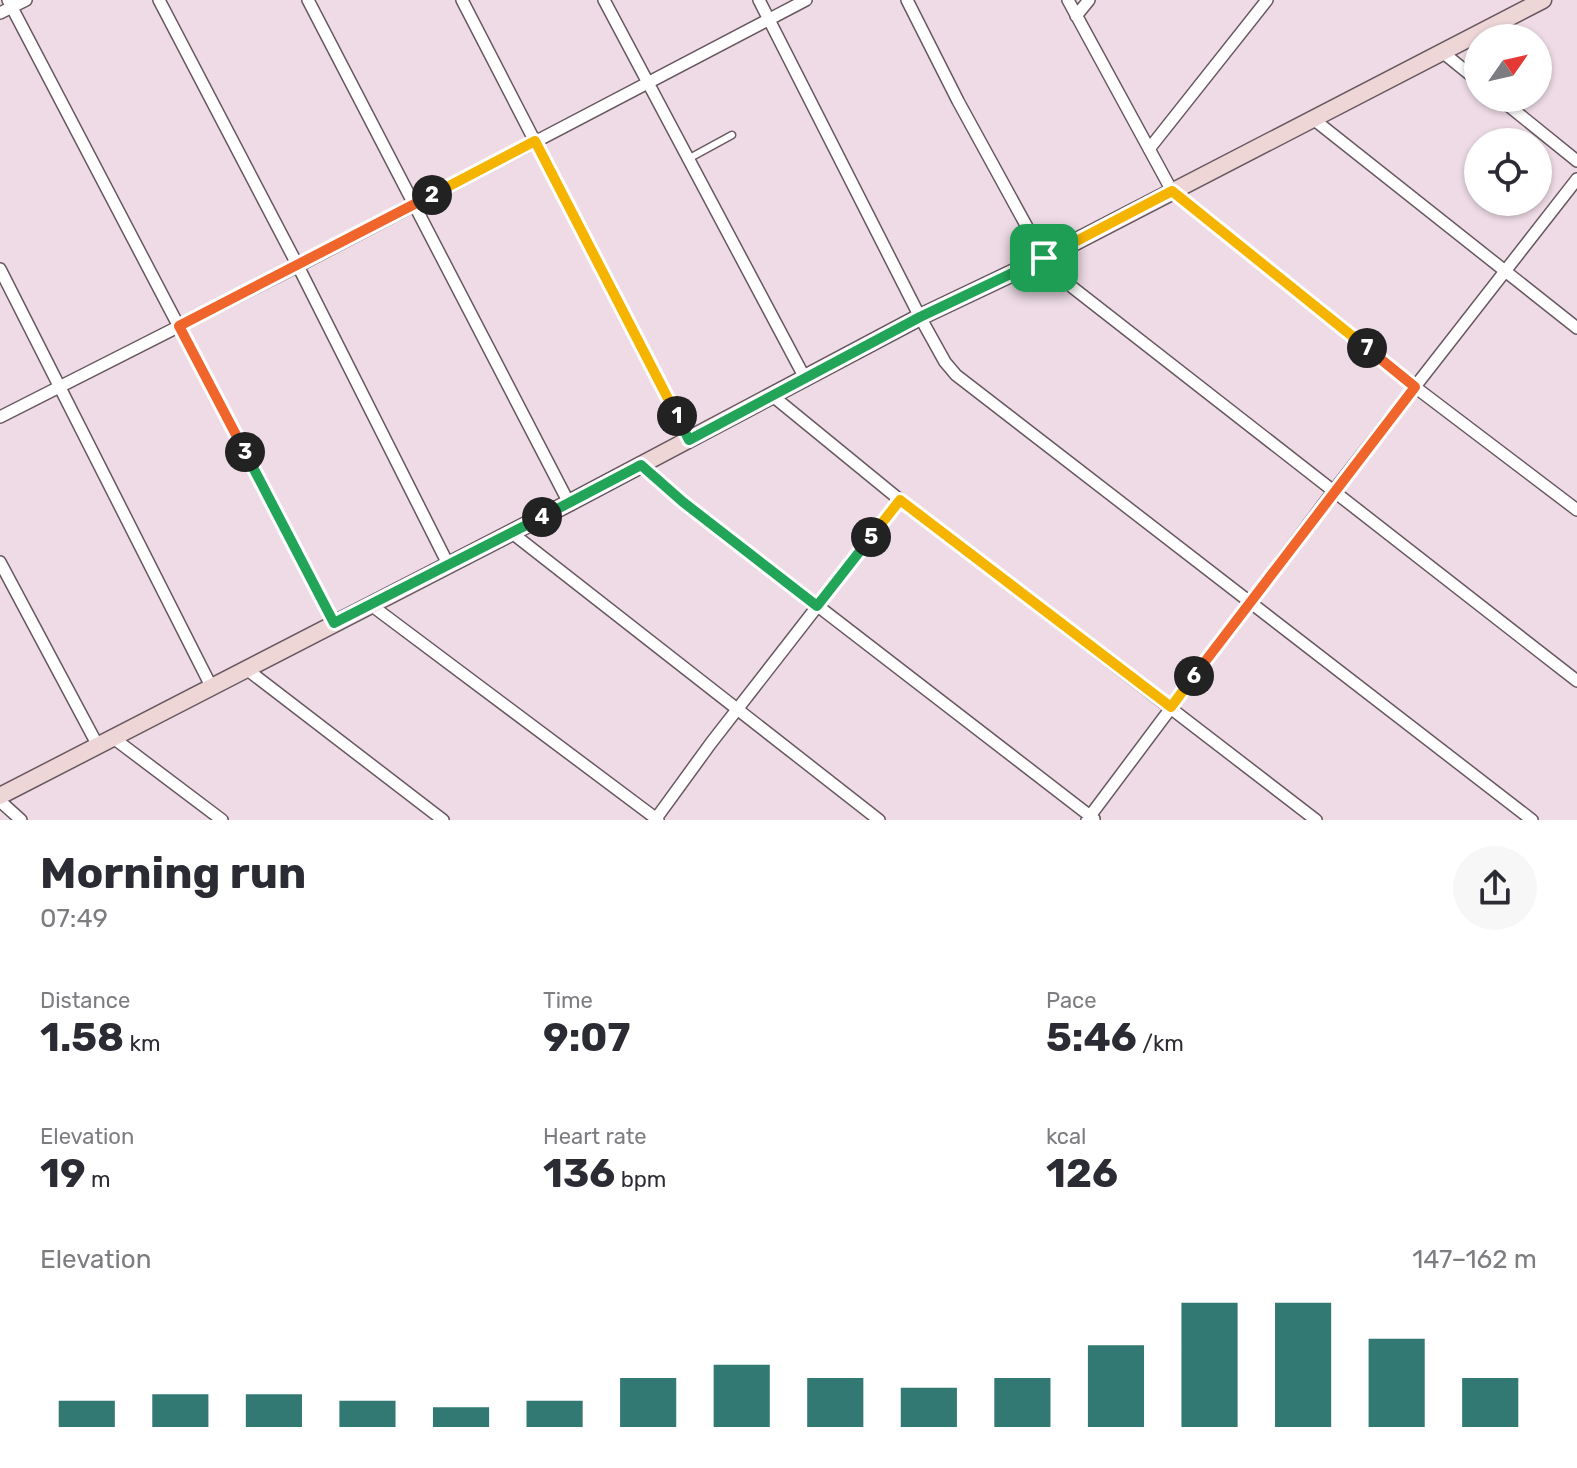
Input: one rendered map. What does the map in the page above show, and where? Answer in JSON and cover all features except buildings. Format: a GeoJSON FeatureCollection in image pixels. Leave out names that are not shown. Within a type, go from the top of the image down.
{"type":"FeatureCollection","features":[{"type":"Feature","properties":{"kind":"street"},"geometry":{"type":"LineString","coordinates":[[0,13],[10,4],[26,0]]}},
{"type":"Feature","properties":{"kind":"street"},"geometry":{"type":"LineString","coordinates":[[159,0],[298,266],[449,566]]}},
{"type":"Feature","properties":{"kind":"street"},"geometry":{"type":"LineString","coordinates":[[308,0],[569,503]]}},
{"type":"Feature","properties":{"kind":"street"},"geometry":{"type":"LineString","coordinates":[[462,0],[689,440]]}},
{"type":"Feature","properties":{"kind":"street"},"geometry":{"type":"LineString","coordinates":[[604,0],[806,380]]}},
{"type":"Feature","properties":{"kind":"street"},"geometry":{"type":"LineString","coordinates":[[759,0],[945,362],[967,385],[1532,820]]}},
{"type":"Feature","properties":{"kind":"street"},"geometry":{"type":"LineString","coordinates":[[0,417],[298,266],[646,81],[806,0]]}},
{"type":"Feature","properties":{"kind":"street"},"geometry":{"type":"LineString","coordinates":[[907,0],[1044,258],[1072,287],[1332,493],[1577,681]]}},
{"type":"Feature","properties":{"kind":"street"},"geometry":{"type":"LineString","coordinates":[[1068,0],[1172,191],[1415,387],[1576,506]]}},
{"type":"Feature","properties":{"kind":"street"},"geometry":{"type":"LineString","coordinates":[[1076,16],[1089,0]]}},
{"type":"Feature","properties":{"kind":"street"},"geometry":{"type":"LineString","coordinates":[[1149,149],[1267,0]]}},
{"type":"Feature","properties":{"kind":"street"},"geometry":{"type":"LineString","coordinates":[[21,820],[0,798],[104,740],[449,566],[774,397],[920,317],[1044,258],[1543,0]]}},
{"type":"Feature","properties":{"kind":"street"},"geometry":{"type":"LineString","coordinates":[[10,4],[334,623]]}},
{"type":"Feature","properties":{"kind":"street"},"geometry":{"type":"LineString","coordinates":[[1441,51],[1464,70]]}},
{"type":"Feature","properties":{"kind":"street"},"geometry":{"type":"LineString","coordinates":[[1516,112],[1577,161]]}},
{"type":"Feature","properties":{"kind":"street"},"geometry":{"type":"LineString","coordinates":[[1312,118],[1577,328]]}},
{"type":"Feature","properties":{"kind":"street"},"geometry":{"type":"LineString","coordinates":[[641,465],[683,502],[1090,819],[1332,493],[1577,179]]}},
{"type":"Feature","properties":{"kind":"street"},"geometry":{"type":"LineString","coordinates":[[0,269],[211,686]]}},
{"type":"Feature","properties":{"kind":"street"},"geometry":{"type":"LineString","coordinates":[[774,397],[900,500],[1316,820]]}},
{"type":"Feature","properties":{"kind":"street"},"geometry":{"type":"LineString","coordinates":[[371,605],[656,820],[736,710],[900,500]]}},
{"type":"Feature","properties":{"kind":"street"},"geometry":{"type":"LineString","coordinates":[[512,533],[879,820]]}},
{"type":"Feature","properties":{"kind":"street"},"geometry":{"type":"LineString","coordinates":[[0,562],[104,740],[222,820]]}},
{"type":"Feature","properties":{"kind":"street"},"geometry":{"type":"LineString","coordinates":[[245,668],[443,820]]}},
{"type":"Feature","properties":{"kind":"lane"},"geometry":{"type":"LineString","coordinates":[[688,159],[732,135]]}},
{"type":"Feature","properties":{"kind":"route"},"geometry":{"type":"LineString","coordinates":[[535,141],[689,440],[920,317],[1044,258],[1172,191],[1415,387],[1171,707],[900,500],[817,606],[683,502],[641,465],[334,623],[179,326],[535,141]]}}]}
